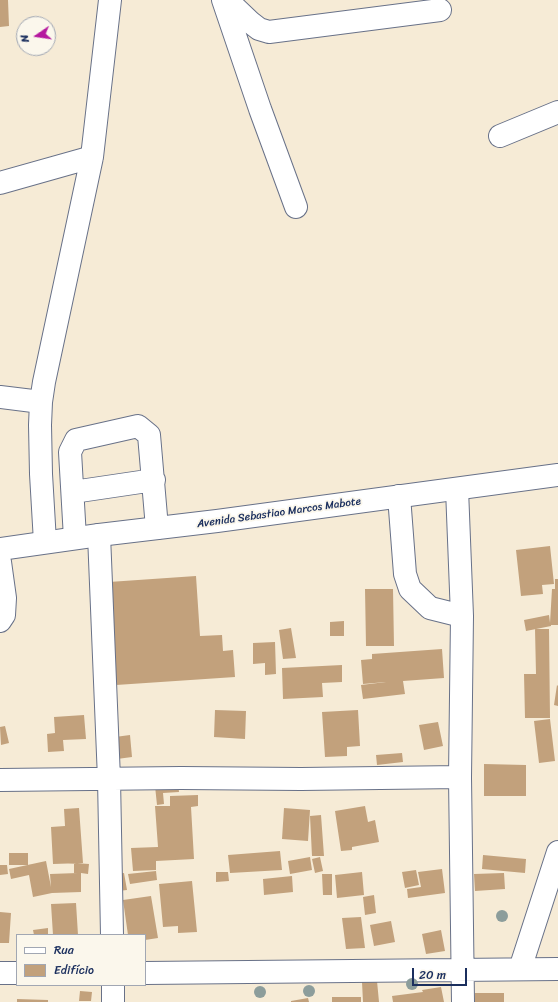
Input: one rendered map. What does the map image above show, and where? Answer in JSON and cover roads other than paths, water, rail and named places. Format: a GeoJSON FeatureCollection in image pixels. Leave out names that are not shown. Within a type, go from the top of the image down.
{"type":"FeatureCollection","features":[{"type":"Feature","properties":{"kind":"street"},"geometry":{"type":"LineString","coordinates":[[45,542],[41,474],[41,402],[45,374],[92,157],[110,0]]}},
{"type":"Feature","properties":{"kind":"street"},"geometry":{"type":"LineString","coordinates":[[223,0],[296,207]]}},
{"type":"Feature","properties":{"kind":"street"},"geometry":{"type":"LineString","coordinates":[[227,0],[250,22],[269,32],[440,10]]}},
{"type":"Feature","properties":{"kind":"street"},"geometry":{"type":"LineString","coordinates":[[500,136],[558,112]]}},
{"type":"Feature","properties":{"kind":"street"},"geometry":{"type":"LineString","coordinates":[[0,183],[92,157]]}},
{"type":"Feature","properties":{"kind":"street"},"geometry":{"type":"LineString","coordinates":[[0,397],[41,402]]}},
{"type":"Feature","properties":{"kind":"street"},"geometry":{"type":"LineString","coordinates":[[75,538],[70,452],[76,440],[138,426],[149,436],[157,528]]}},
{"type":"Feature","properties":{"kind":"street","name":"Avenida Sebastiao Marcos Mabote"},"geometry":{"type":"LineString","coordinates":[[0,548],[217,521],[558,475]]}},
{"type":"Feature","properties":{"kind":"street"},"geometry":{"type":"LineString","coordinates":[[72,492],[154,480]]}},
{"type":"Feature","properties":{"kind":"street"},"geometry":{"type":"LineString","coordinates":[[457,489],[462,616],[460,777],[463,1002]]}},
{"type":"Feature","properties":{"kind":"street"},"geometry":{"type":"LineString","coordinates":[[399,496],[405,574],[410,589],[430,608],[462,616]]}},
{"type":"Feature","properties":{"kind":"street"},"geometry":{"type":"LineString","coordinates":[[99,535],[109,779],[112,934]]}},
{"type":"Feature","properties":{"kind":"street"},"geometry":{"type":"LineString","coordinates":[[0,562],[5,598],[4,615],[0,620]]}},
{"type":"Feature","properties":{"kind":"street"},"geometry":{"type":"LineString","coordinates":[[0,780],[460,777]]}},
{"type":"Feature","properties":{"kind":"street"},"geometry":{"type":"LineString","coordinates":[[520,969],[558,852]]}},
{"type":"Feature","properties":{"kind":"street"},"geometry":{"type":"LineString","coordinates":[[146,973],[558,969]]}},
{"type":"Feature","properties":{"kind":"street"},"geometry":{"type":"LineString","coordinates":[[0,973],[16,973]]}},
{"type":"Feature","properties":{"kind":"street"},"geometry":{"type":"LineString","coordinates":[[113,986],[113,1002]]}}]}
